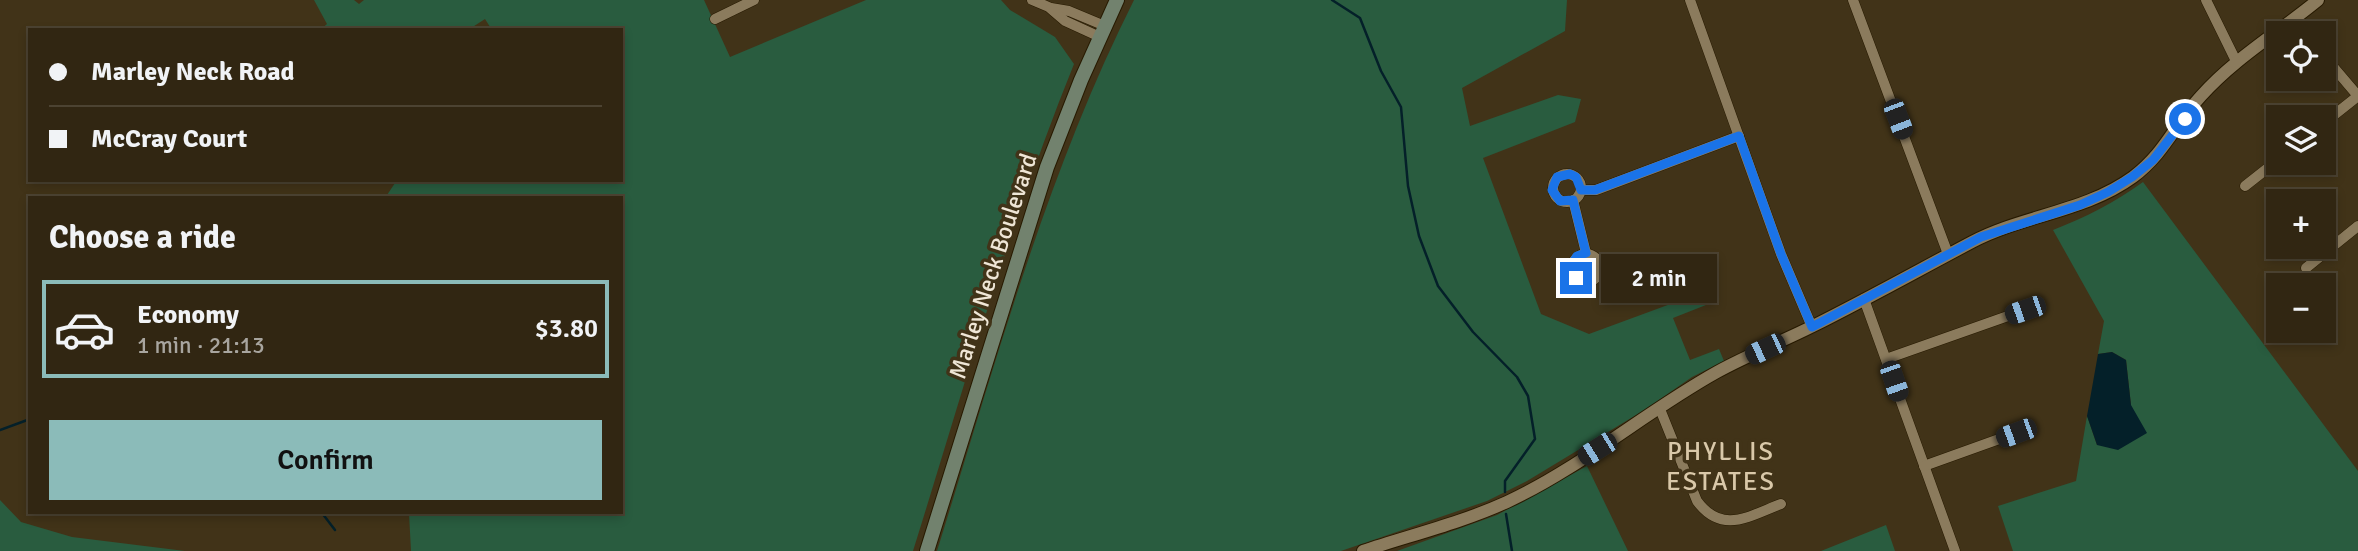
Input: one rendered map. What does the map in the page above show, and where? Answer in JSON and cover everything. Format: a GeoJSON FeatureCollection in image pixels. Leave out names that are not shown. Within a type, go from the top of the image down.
{"type":"FeatureCollection","features":[{"type":"Feature","properties":{"kind":"main road","name":"Marley Neck Boulevard"},"geometry":{"type":"LineString","coordinates":[[927,551],[1063,122],[1117,0]]}},
{"type":"Feature","properties":{"kind":"street"},"geometry":{"type":"LineString","coordinates":[[715,19],[754,0]]}},
{"type":"Feature","properties":{"kind":"street"},"geometry":{"type":"LineString","coordinates":[[1032,0],[1051,8],[1069,11],[1102,31]]}},
{"type":"Feature","properties":{"kind":"street"},"geometry":{"type":"LineString","coordinates":[[1689,0],[1781,254],[1812,327]]}},
{"type":"Feature","properties":{"kind":"street"},"geometry":{"type":"LineString","coordinates":[[1853,0],[1948,254]]}},
{"type":"Feature","properties":{"kind":"street"},"geometry":{"type":"LineString","coordinates":[[2206,0],[2236,61]]}},
{"type":"Feature","properties":{"kind":"street"},"geometry":{"type":"LineString","coordinates":[[1363,551],[1507,502],[1577,462],[1718,371],[1812,327],[1981,237],[2080,205],[2108,192],[2132,177],[2159,153],[2199,98],[2236,61],[2318,0]]}},
{"type":"Feature","properties":{"kind":"street"},"geometry":{"type":"LineString","coordinates":[[2336,70],[2358,96],[2336,113]]}},
{"type":"Feature","properties":{"kind":"street"},"geometry":{"type":"LineString","coordinates":[[1581,190],[1595,190],[1739,136]]}},
{"type":"Feature","properties":{"kind":"street"},"geometry":{"type":"LineString","coordinates":[[2245,186],[2266,169]]}},
{"type":"Feature","properties":{"kind":"street"},"geometry":{"type":"LineString","coordinates":[[1563,174],[1576,177],[1581,190],[1573,200],[1560,201],[1552,190],[1557,177],[1563,174]]}},
{"type":"Feature","properties":{"kind":"street"},"geometry":{"type":"LineString","coordinates":[[1573,200],[1586,253]]}},
{"type":"Feature","properties":{"kind":"street"},"geometry":{"type":"LineString","coordinates":[[2306,268],[2358,226]]}},
{"type":"Feature","properties":{"kind":"street"},"geometry":{"type":"LineString","coordinates":[[1864,299],[1955,551]]}},
{"type":"Feature","properties":{"kind":"street"},"geometry":{"type":"LineString","coordinates":[[1886,359],[2025,310]]}},
{"type":"Feature","properties":{"kind":"street"},"geometry":{"type":"LineString","coordinates":[[1660,409],[1697,501],[1714,519],[1727,522],[1738,520],[1781,504]]}},
{"type":"Feature","properties":{"kind":"street"},"geometry":{"type":"LineString","coordinates":[[1924,466],[2016,433]]}},
{"type":"Feature","properties":{"kind":"green space"},"geometry":{"type":"Polygon","coordinates":[[[314,0],[354,0],[359,4],[364,0],[704,0],[730,57],[866,0],[1001,0],[1010,10],[1055,37],[1074,64],[1008,245],[913,551],[411,551],[409,514],[623,514],[623,196],[386,196],[396,182],[623,182],[623,28],[491,28],[485,19],[471,28],[322,28],[327,24],[314,0]]]}},
{"type":"Feature","properties":{"kind":"green space"},"geometry":{"type":"Polygon","coordinates":[[[1134,0],[1567,0],[1565,31],[1462,88],[1470,126],[1558,95],[1581,99],[1575,122],[1483,158],[1541,314],[1589,334],[1703,292],[1706,305],[1673,318],[1690,360],[1719,349],[1724,361],[1692,377],[1646,409],[1527,481],[1487,501],[1341,551],[937,551],[1048,202],[1074,134],[1134,0]]]}},
{"type":"Feature","properties":{"kind":"green space"},"geometry":{"type":"Polygon","coordinates":[[[2143,182],[2358,471],[2358,551],[2013,551],[1998,506],[2076,481],[2087,416],[2097,445],[2131,405],[2126,360],[2112,352],[2098,354],[2104,321],[2053,230],[2100,209],[2143,182]]]}},
{"type":"Feature","properties":{"kind":"green space"},"geometry":{"type":"Polygon","coordinates":[[[1587,466],[1628,551],[1397,551],[1497,515],[1587,466]]]}},
{"type":"Feature","properties":{"kind":"green space"},"geometry":{"type":"Polygon","coordinates":[[[0,500],[21,522],[72,537],[185,551],[0,551],[0,500]]]}},
{"type":"Feature","properties":{"kind":"green space"},"geometry":{"type":"Polygon","coordinates":[[[1886,525],[1895,551],[1821,551],[1886,525]]]}},
{"type":"Feature","properties":{"kind":"water"},"geometry":{"type":"Polygon","coordinates":[[[2112,352],[2126,360],[2131,405],[2147,433],[2118,450],[2097,445],[2087,416],[2098,354],[2112,352]]]}},
{"type":"Feature","properties":{"kind":"waterway"},"geometry":{"type":"LineString","coordinates":[[1332,0],[1360,18],[1381,71],[1401,107],[1408,186],[1419,236],[1438,286],[1473,332],[1517,377],[1528,396],[1535,439],[1505,481],[1505,492]]}},
{"type":"Feature","properties":{"kind":"waterway"},"geometry":{"type":"LineString","coordinates":[[0,430],[28,420]]}},
{"type":"Feature","properties":{"kind":"waterway"},"geometry":{"type":"LineString","coordinates":[[323,514],[335,530]]}},
{"type":"Feature","properties":{"kind":"waterway"},"geometry":{"type":"LineString","coordinates":[[1506,514],[1512,551]]}},
{"type":"Feature","properties":{"kind":"district","name":"PHYLLIS ESTATES"},"geometry":{"type":"Point","coordinates":[1721,467]}},
{"type":"Feature","properties":{"kind":"route"},"geometry":{"type":"LineString","coordinates":[[1576,278],[1572,264],[1577,256],[1586,253],[1573,200],[1560,201],[1552,190],[1557,177],[1570,174],[1576,177],[1581,190],[1595,190],[1739,136],[1781,254],[1812,327],[1981,237],[2080,205],[2108,192],[2153,160],[2185,119]]}}]}
